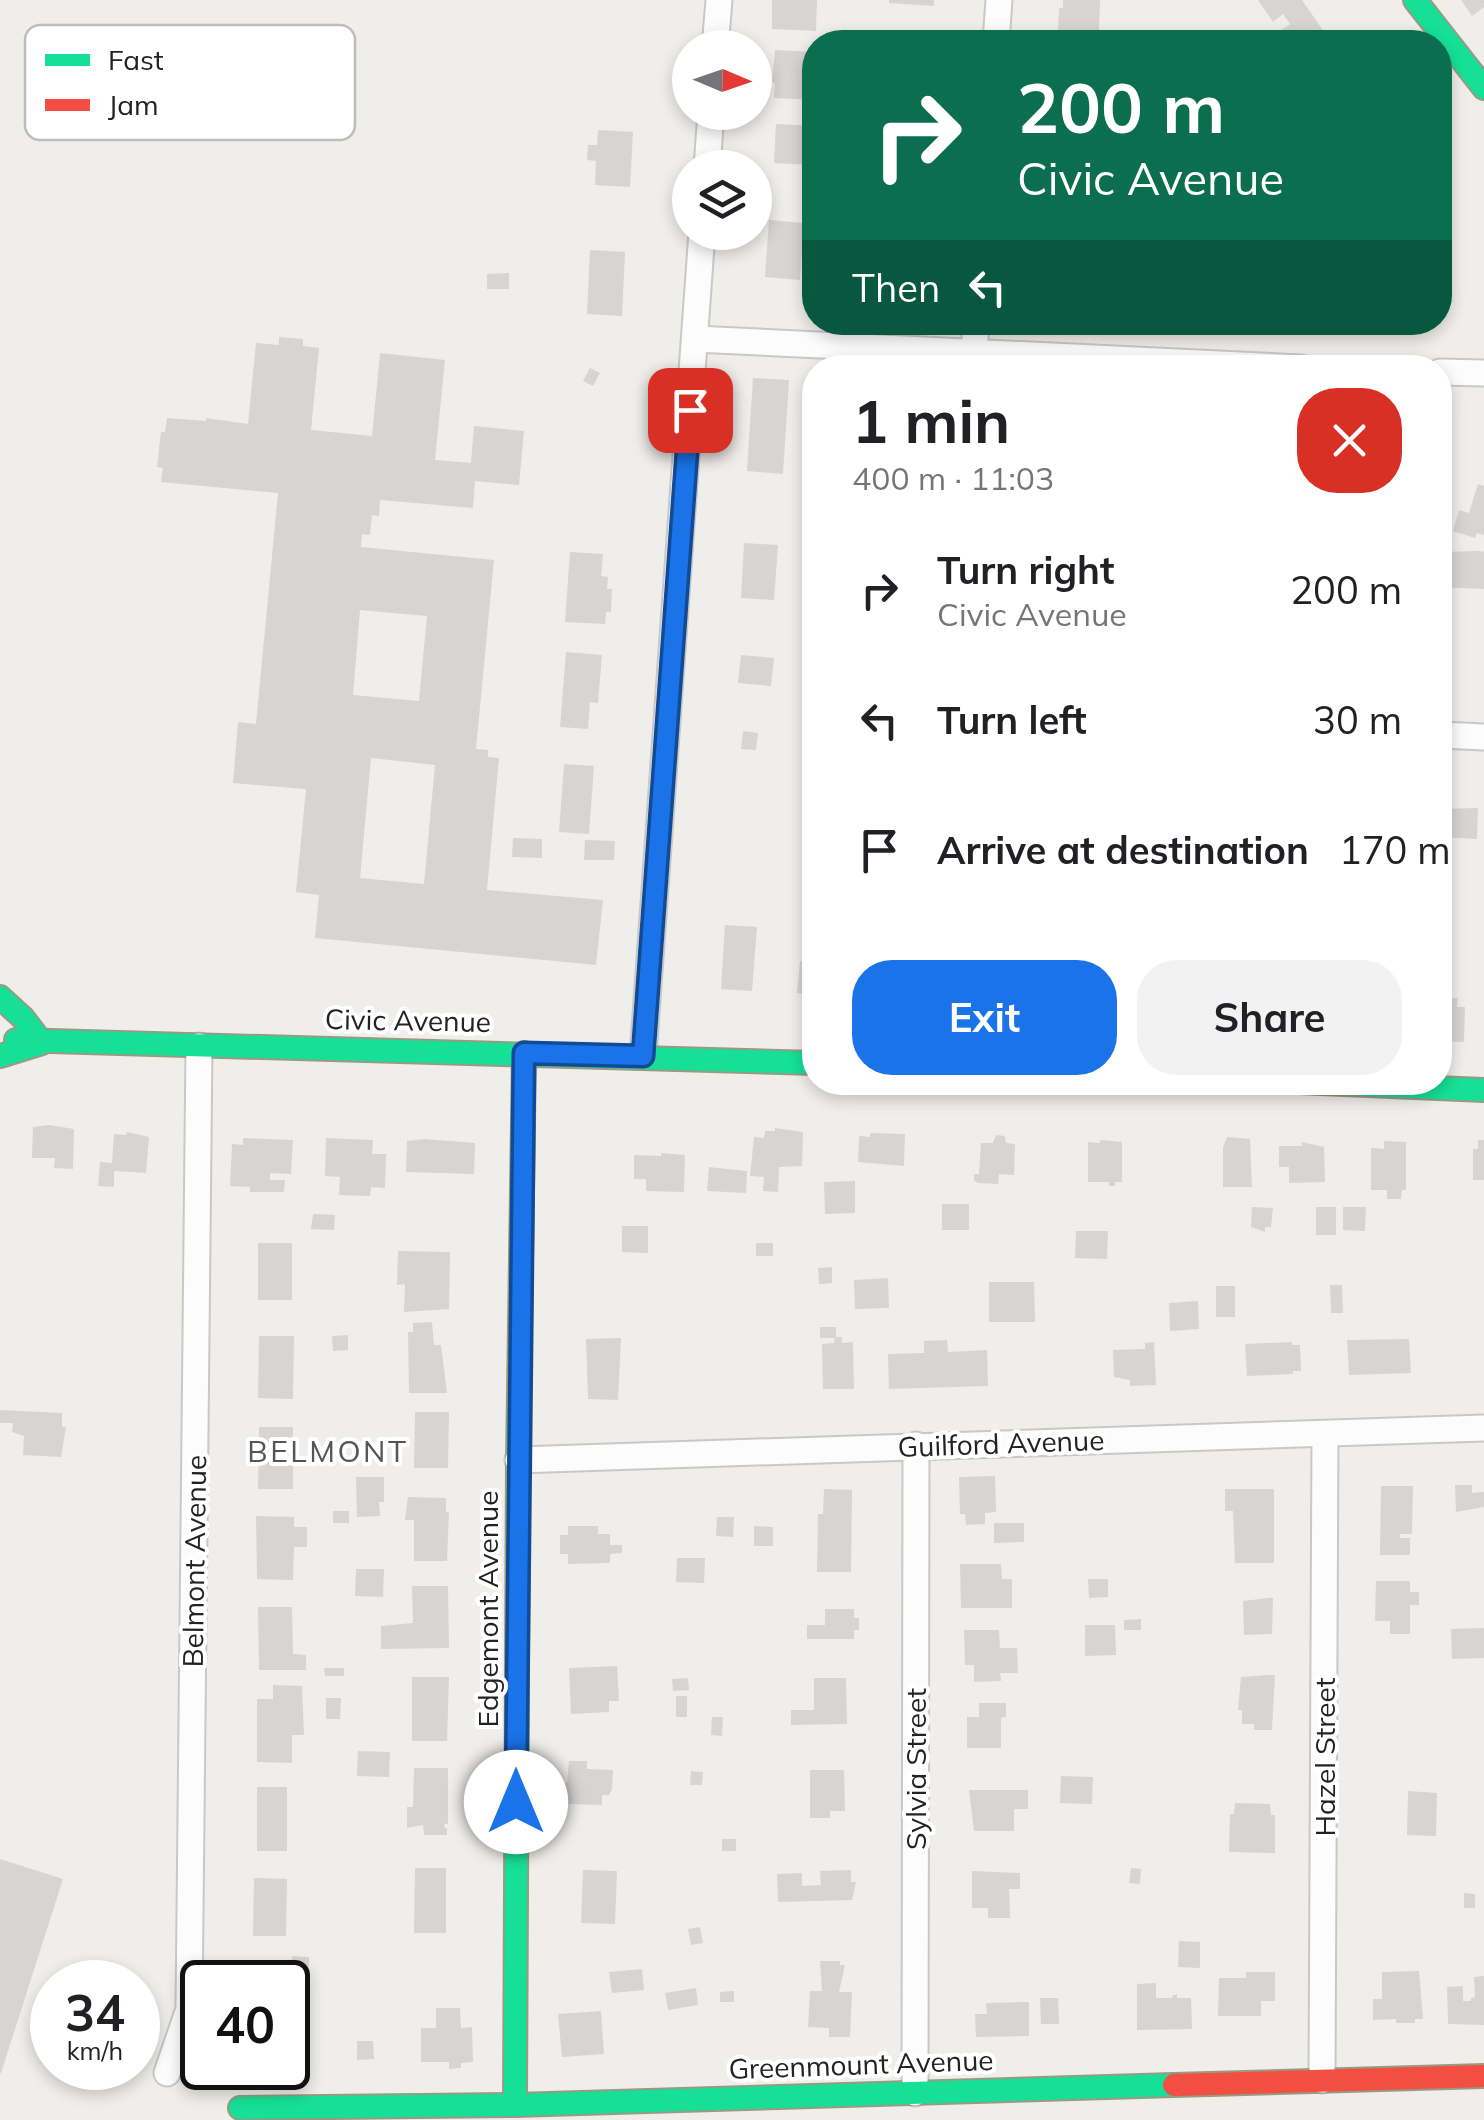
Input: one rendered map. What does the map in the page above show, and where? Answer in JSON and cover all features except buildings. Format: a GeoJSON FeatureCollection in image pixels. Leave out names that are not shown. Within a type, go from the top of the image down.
{"type":"FeatureCollection","features":[{"type":"Feature","properties":{"kind":"street"},"geometry":{"type":"LineString","coordinates":[[717,30],[719,0]]}},
{"type":"Feature","properties":{"kind":"street"},"geometry":{"type":"LineString","coordinates":[[997,30],[999,0]]}},
{"type":"Feature","properties":{"kind":"street"},"geometry":{"type":"LineString","coordinates":[[1416,0],[1439,30]]}},
{"type":"Feature","properties":{"kind":"street"},"geometry":{"type":"LineString","coordinates":[[1452,47],[1484,88]]}},
{"type":"Feature","properties":{"kind":"street"},"geometry":{"type":"LineString","coordinates":[[643,1056],[701,250]]}},
{"type":"Feature","properties":{"kind":"street"},"geometry":{"type":"LineString","coordinates":[[695,339],[917,355]]}},
{"type":"Feature","properties":{"kind":"street"},"geometry":{"type":"LineString","coordinates":[[1452,372],[1484,373]]}},
{"type":"Feature","properties":{"kind":"street"},"geometry":{"type":"LineString","coordinates":[[1452,735],[1484,736]]}},
{"type":"Feature","properties":{"kind":"street"},"geometry":{"type":"LineString","coordinates":[[0,997],[24,1018],[42,1043],[0,1056]]}},
{"type":"Feature","properties":{"kind":"street","name":"Civic Avenue"},"geometry":{"type":"LineString","coordinates":[[0,1038],[42,1043],[802,1062]]}},
{"type":"Feature","properties":{"kind":"street","name":"Belmont Avenue"},"geometry":{"type":"LineString","coordinates":[[168,2074],[189,2010],[199,1046]]}},
{"type":"Feature","properties":{"kind":"street","name":"Edgemont Avenue"},"geometry":{"type":"LineString","coordinates":[[514,2105],[524,1053]]}},
{"type":"Feature","properties":{"kind":"street"},"geometry":{"type":"LineString","coordinates":[[1452,1089],[1484,1090]]}},
{"type":"Feature","properties":{"kind":"street","name":"Guilford Avenue"},"geometry":{"type":"LineString","coordinates":[[518,1460],[1484,1428]]}},
{"type":"Feature","properties":{"kind":"street","name":"Hazel Street"},"geometry":{"type":"LineString","coordinates":[[1322,2080],[1325,1434]]}},
{"type":"Feature","properties":{"kind":"street","name":"Sylvia Street"},"geometry":{"type":"LineString","coordinates":[[915,2093],[916,1446]]}},
{"type":"Feature","properties":{"kind":"street","name":"Greenmount Avenue"},"geometry":{"type":"LineString","coordinates":[[240,2108],[514,2105],[1484,2076]]}},
{"type":"Feature","properties":{"kind":"traffic: fast"},"geometry":{"type":"LineString","coordinates":[[1415,0],[1439,30]]}},
{"type":"Feature","properties":{"kind":"traffic: fast"},"geometry":{"type":"LineString","coordinates":[[1452,47],[1484,88]]}},
{"type":"Feature","properties":{"kind":"traffic: fast"},"geometry":{"type":"LineString","coordinates":[[0,997],[42,1043],[0,1056]]}},
{"type":"Feature","properties":{"kind":"traffic: fast"},"geometry":{"type":"LineString","coordinates":[[16,1040],[802,1063]]}},
{"type":"Feature","properties":{"kind":"traffic: fast"},"geometry":{"type":"LineString","coordinates":[[515,2105],[524,1053]]}},
{"type":"Feature","properties":{"kind":"traffic: fast"},"geometry":{"type":"LineString","coordinates":[[1452,1089],[1484,1090]]}},
{"type":"Feature","properties":{"kind":"traffic: fast"},"geometry":{"type":"LineString","coordinates":[[240,2108],[515,2105],[1174,2085]]}},
{"type":"Feature","properties":{"kind":"traffic: jam"},"geometry":{"type":"LineString","coordinates":[[1174,2085],[1484,2076]]}},
{"type":"Feature","properties":{"kind":"district","name":"BELMONT"},"geometry":{"type":"Point","coordinates":[328,1451]}},
{"type":"Feature","properties":{"kind":"route"},"geometry":{"type":"LineString","coordinates":[[516,1802],[524,1053],[643,1056],[690,410]]}}]}
